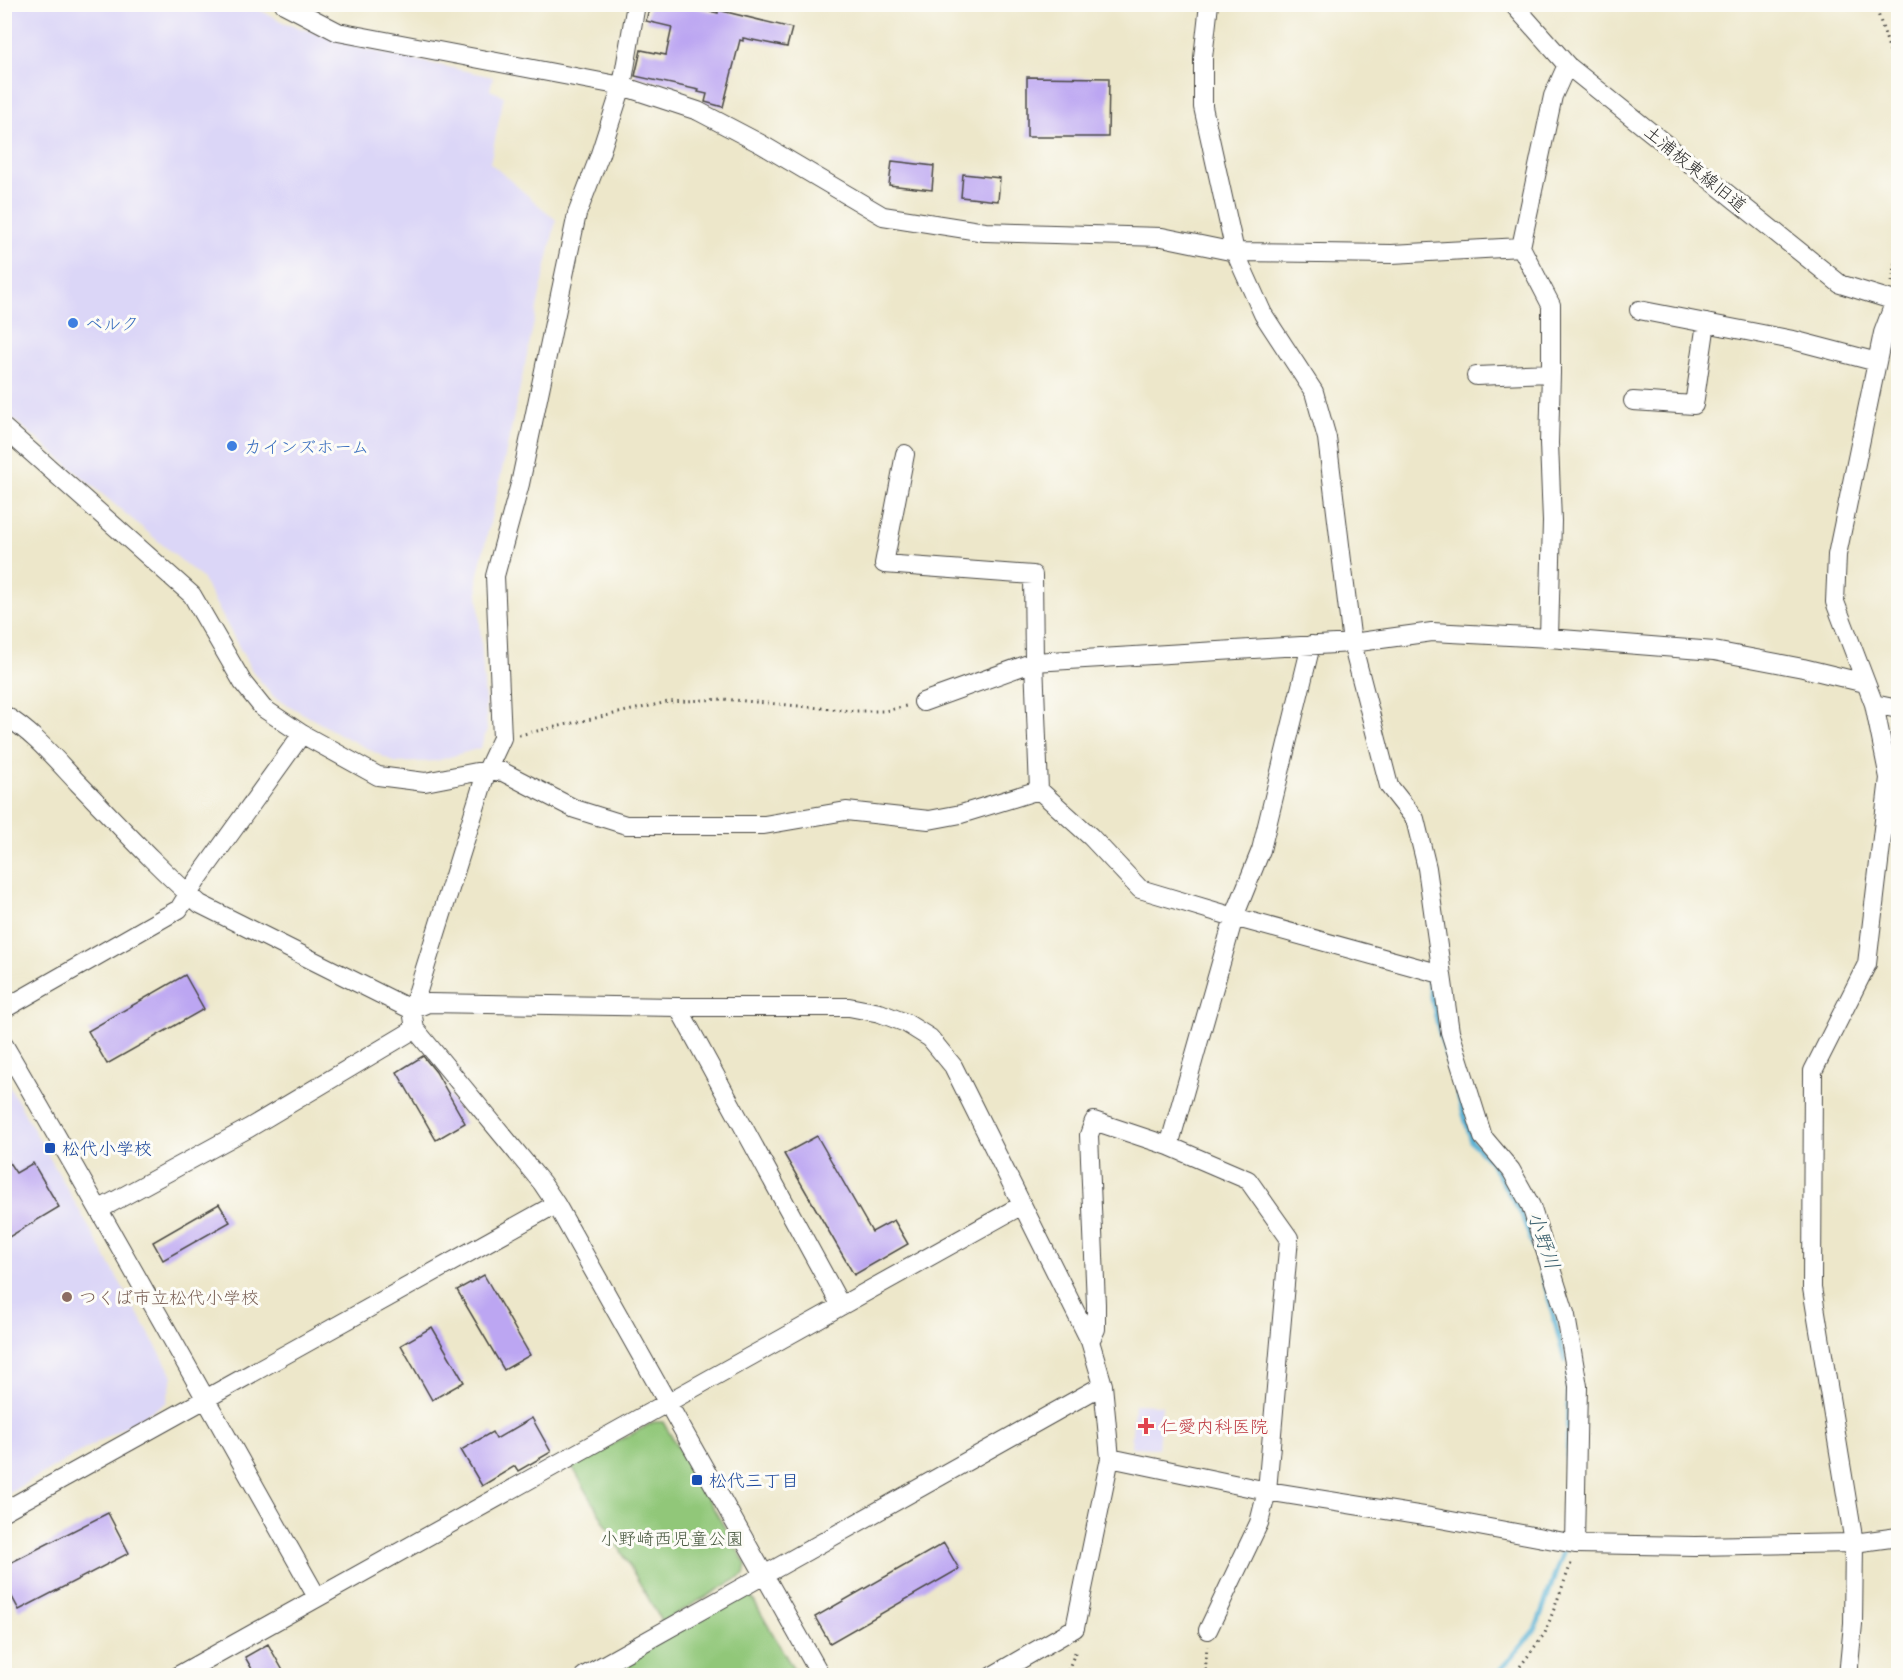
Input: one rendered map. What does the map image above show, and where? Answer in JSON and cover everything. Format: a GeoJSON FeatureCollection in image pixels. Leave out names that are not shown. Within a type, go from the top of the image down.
{"type":"FeatureCollection","features":[{"type":"Feature","properties":{"kind":"street"},"geometry":{"type":"LineString","coordinates":[[284,4],[338,32],[622,86],[698,111],[761,144],[883,216],[985,232],[1162,237],[1236,252],[1392,254],[1521,247]]}},
{"type":"Feature","properties":{"kind":"street"},"geometry":{"type":"LineString","coordinates":[[636,4],[622,86],[599,157],[577,214],[520,484],[495,576],[502,738],[487,770],[412,1010],[415,1029],[542,1183],[556,1204],[821,1676]]}},
{"type":"Feature","properties":{"kind":"street"},"geometry":{"type":"LineString","coordinates":[[1209,4],[1203,58],[1203,107],[1236,252],[1263,314],[1314,392],[1328,438],[1352,643],[1389,786],[1415,819],[1427,868],[1450,1032],[1483,1137],[1511,1170],[1531,1206],[1566,1316],[1578,1386],[1575,1544]]}},
{"type":"Feature","properties":{"kind":"street","name":"土浦板東線旧道"},"geometry":{"type":"LineString","coordinates":[[1513,4],[1567,65],[1840,284],[1897,301]]}},
{"type":"Feature","properties":{"kind":"street"},"geometry":{"type":"LineString","coordinates":[[1549,638],[1552,521],[1549,443],[1551,304],[1521,247],[1553,96],[1567,65]]}},
{"type":"Feature","properties":{"kind":"street"},"geometry":{"type":"LineString","coordinates":[[1848,1676],[1853,1624],[1854,1543],[1812,1288],[1813,1071],[1867,964],[1889,778],[1874,704],[1835,602],[1837,555],[1883,333],[1897,301]]}},
{"type":"Feature","properties":{"kind":"street"},"geometry":{"type":"LineString","coordinates":[[1639,310],[1793,340],[1877,362]]}},
{"type":"Feature","properties":{"kind":"street"},"geometry":{"type":"LineString","coordinates":[[1633,401],[1694,405],[1706,323]]}},
{"type":"Feature","properties":{"kind":"street"},"geometry":{"type":"LineString","coordinates":[[1476,376],[1551,373]]}},
{"type":"Feature","properties":{"kind":"street"},"geometry":{"type":"LineString","coordinates":[[4,428],[192,595],[243,683],[263,708],[302,734],[378,776],[425,782],[487,770],[503,772],[575,809],[626,825],[764,825],[846,811],[929,820],[961,814],[1039,790]]}},
{"type":"Feature","properties":{"kind":"street"},"geometry":{"type":"LineString","coordinates":[[905,454],[884,564],[1033,575],[1039,790],[1091,837],[1140,889],[1441,974]]}},
{"type":"Feature","properties":{"kind":"street"},"geometry":{"type":"LineString","coordinates":[[922,702],[1034,662],[1352,643],[1432,632],[1549,638],[1714,651],[1803,668],[1865,683]]}},
{"type":"Feature","properties":{"kind":"street"},"geometry":{"type":"LineString","coordinates":[[1169,1146],[1234,917],[1261,850],[1311,645]]}},
{"type":"Feature","properties":{"kind":"street"},"geometry":{"type":"LineString","coordinates":[[1874,704],[1899,709]]}},
{"type":"Feature","properties":{"kind":"street"},"geometry":{"type":"LineString","coordinates":[[4,716],[14,721],[45,749],[174,882],[200,904],[412,1010]]}},
{"type":"Feature","properties":{"kind":"street"},"geometry":{"type":"LineString","coordinates":[[4,1009],[179,909],[197,880],[302,734]]}},
{"type":"Feature","properties":{"kind":"street"},"geometry":{"type":"LineString","coordinates":[[412,1010],[428,1002],[678,1007],[849,1007],[880,1013],[906,1023],[930,1038],[953,1066],[1090,1341],[1103,1385],[1110,1458],[1075,1628],[992,1676]]}},
{"type":"Feature","properties":{"kind":"street"},"geometry":{"type":"LineString","coordinates":[[678,1007],[841,1306]]}},
{"type":"Feature","properties":{"kind":"street"},"geometry":{"type":"LineString","coordinates":[[100,1209],[249,1128],[415,1029]]}},
{"type":"Feature","properties":{"kind":"street"},"geometry":{"type":"LineString","coordinates":[[4,1045],[100,1209],[204,1399],[317,1597]]}},
{"type":"Feature","properties":{"kind":"street"},"geometry":{"type":"LineString","coordinates":[[1090,1341],[1095,1329],[1089,1135],[1094,1121],[1169,1146],[1248,1180],[1289,1238],[1268,1491],[1259,1523],[1208,1630]]}},
{"type":"Feature","properties":{"kind":"street"},"geometry":{"type":"LineString","coordinates":[[4,1511],[556,1204]]}},
{"type":"Feature","properties":{"kind":"street"},"geometry":{"type":"LineString","coordinates":[[177,1676],[1022,1205]]}},
{"type":"Feature","properties":{"kind":"street"},"geometry":{"type":"LineString","coordinates":[[584,1676],[1103,1385]]}},
{"type":"Feature","properties":{"kind":"street"},"geometry":{"type":"LineString","coordinates":[[1110,1458],[1268,1491],[1430,1517],[1575,1544],[1696,1546],[1854,1543],[1899,1537]]}},
{"type":"Feature","properties":{"kind":"path"},"geometry":{"type":"LineString","coordinates":[[1875,4],[1899,76]]}},
{"type":"Feature","properties":{"kind":"path"},"geometry":{"type":"LineString","coordinates":[[1897,301],[1891,288],[1899,244]]}},
{"type":"Feature","properties":{"kind":"path"},"geometry":{"type":"LineString","coordinates":[[502,738],[668,702],[723,699],[853,711],[885,711],[922,702]]}},
{"type":"Feature","properties":{"kind":"path"},"geometry":{"type":"LineString","coordinates":[[1514,1676],[1545,1633],[1572,1560],[1575,1544]]}},
{"type":"Feature","properties":{"kind":"path"},"geometry":{"type":"LineString","coordinates":[[1205,1676],[1208,1630]]}},
{"type":"Feature","properties":{"kind":"shaded area"},"geometry":{"type":"Polygon","coordinates":[[[5,5],[250,5],[285,23],[361,48],[493,77],[490,90],[504,96],[490,163],[556,220],[477,578],[487,731],[480,748],[436,761],[396,763],[274,697],[252,671],[202,578],[5,412],[5,5]]]}},
{"type":"Feature","properties":{"kind":"shaded area","name":"つくば市立松代小学校"},"geometry":{"type":"Polygon","coordinates":[[[4,1077],[173,1376],[166,1403],[5,1495],[4,1077]]]}},
{"type":"Feature","properties":{"kind":"shaded area","name":"仁愛内科医院"},"geometry":{"type":"Polygon","coordinates":[[[1134,1404],[1162,1405],[1158,1448],[1131,1447],[1134,1404]]]}},
{"type":"Feature","properties":{"kind":"green space","name":"小野崎西児童公園"},"geometry":{"type":"Polygon","coordinates":[[[654,1422],[663,1422],[746,1564],[744,1575],[662,1622],[572,1466],[654,1422]]]}},
{"type":"Feature","properties":{"kind":"green space"},"geometry":{"type":"Polygon","coordinates":[[[748,1591],[795,1672],[789,1676],[596,1676],[748,1591]]]}},
{"type":"Feature","properties":{"kind":"building"},"geometry":{"type":"Polygon","coordinates":[[[650,4],[680,4],[718,13],[718,10],[792,28],[787,47],[743,38],[743,41],[740,40],[723,107],[705,102],[707,94],[698,92],[699,90],[635,76],[641,50],[666,55],[672,27],[646,21],[650,4]]]}},
{"type":"Feature","properties":{"kind":"building"},"geometry":{"type":"Polygon","coordinates":[[[1027,77],[1109,78],[1108,137],[1027,137],[1027,77]]]}},
{"type":"Feature","properties":{"kind":"building"},"geometry":{"type":"Polygon","coordinates":[[[892,161],[934,166],[932,190],[889,185],[892,161]]]}},
{"type":"Feature","properties":{"kind":"building"},"geometry":{"type":"Polygon","coordinates":[[[963,174],[1000,178],[998,201],[961,197],[963,174]]]}},
{"type":"Feature","properties":{"kind":"building"},"geometry":{"type":"Polygon","coordinates":[[[185,975],[204,1009],[107,1064],[88,1031],[185,975]]]}},
{"type":"Feature","properties":{"kind":"building"},"geometry":{"type":"Polygon","coordinates":[[[423,1056],[436,1072],[465,1123],[436,1140],[397,1072],[423,1056]]]}},
{"type":"Feature","properties":{"kind":"building"},"geometry":{"type":"Polygon","coordinates":[[[817,1136],[872,1232],[894,1220],[908,1244],[854,1275],[784,1154],[817,1136]]]}},
{"type":"Feature","properties":{"kind":"building"},"geometry":{"type":"Polygon","coordinates":[[[4,1155],[16,1173],[33,1163],[59,1207],[4,1240],[4,1155]]]}},
{"type":"Feature","properties":{"kind":"building"},"geometry":{"type":"Polygon","coordinates":[[[219,1204],[230,1222],[163,1260],[153,1242],[219,1204]]]}},
{"type":"Feature","properties":{"kind":"building"},"geometry":{"type":"Polygon","coordinates":[[[484,1275],[530,1355],[504,1370],[457,1290],[484,1275]]]}},
{"type":"Feature","properties":{"kind":"building"},"geometry":{"type":"Polygon","coordinates":[[[432,1327],[464,1382],[432,1400],[401,1345],[432,1327]]]}},
{"type":"Feature","properties":{"kind":"building"},"geometry":{"type":"Polygon","coordinates":[[[532,1418],[551,1452],[518,1471],[515,1466],[482,1486],[461,1450],[492,1432],[496,1439],[532,1418]]]}},
{"type":"Feature","properties":{"kind":"building"},"geometry":{"type":"Polygon","coordinates":[[[108,1513],[129,1553],[19,1610],[4,1582],[4,1566],[108,1513]]]}},
{"type":"Feature","properties":{"kind":"building"},"geometry":{"type":"Polygon","coordinates":[[[944,1543],[959,1569],[830,1643],[815,1617],[944,1543]]]}},
{"type":"Feature","properties":{"kind":"building"},"geometry":{"type":"Polygon","coordinates":[[[268,1644],[286,1676],[256,1676],[245,1657],[268,1644]]]}},
{"type":"Feature","properties":{"kind":"waterway","name":"小野川"},"geometry":{"type":"LineString","coordinates":[[1428,980],[1439,1030],[1472,1142],[1490,1161],[1522,1215],[1541,1268],[1565,1361]]}},
{"type":"Feature","properties":{"kind":"waterway","name":"小野川"},"geometry":{"type":"LineString","coordinates":[[1564,1528],[1567,1499],[1568,1376]]}},
{"type":"Feature","properties":{"kind":"waterway","name":"小野川"},"geometry":{"type":"LineString","coordinates":[[1496,1676],[1536,1628],[1563,1552]]}},
{"type":"Feature","properties":{"kind":"place","name":"ベルク"},"geometry":{"type":"Point","coordinates":[73,323]}},
{"type":"Feature","properties":{"kind":"place","name":"カインズホーム"},"geometry":{"type":"Point","coordinates":[232,446]}},
{"type":"Feature","properties":{"kind":"place","name":"松代小学校"},"geometry":{"type":"Point","coordinates":[50,1148]}},
{"type":"Feature","properties":{"kind":"place","name":"つくば市立松代小学校"},"geometry":{"type":"Point","coordinates":[67,1297]}},
{"type":"Feature","properties":{"kind":"place","name":"仁愛内科医院"},"geometry":{"type":"Point","coordinates":[1146,1426]}},
{"type":"Feature","properties":{"kind":"place","name":"松代三丁目"},"geometry":{"type":"Point","coordinates":[697,1480]}}]}
